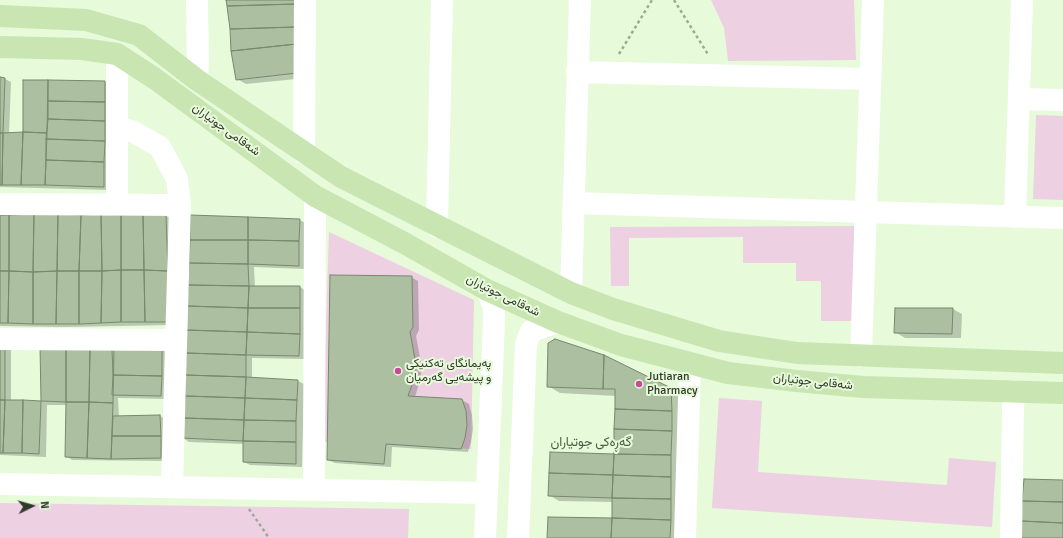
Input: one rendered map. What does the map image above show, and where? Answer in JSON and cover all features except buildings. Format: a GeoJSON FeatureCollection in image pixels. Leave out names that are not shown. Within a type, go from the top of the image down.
{"type":"FeatureCollection","features":[{"type":"Feature","properties":{"kind":"main road","name":"شەقامی جوتیاران"},"geometry":{"type":"LineString","coordinates":[[0,16],[86,20],[139,35],[197,80],[341,177],[571,293],[613,309],[719,341],[797,353],[1063,363]]}},
{"type":"Feature","properties":{"kind":"main road","name":"شەقامی جوتیاران"},"geometry":{"type":"LineString","coordinates":[[0,47],[82,49],[118,54],[154,78],[315,196],[406,244],[487,290],[558,322],[621,346],[728,372],[797,381],[863,386],[1063,393]]}},
{"type":"Feature","properties":{"kind":"main road"},"geometry":{"type":"LineString","coordinates":[[797,353],[797,381]]}},
{"type":"Feature","properties":{"kind":"street"},"geometry":{"type":"LineString","coordinates":[[196,0],[198,60],[197,80]]}},
{"type":"Feature","properties":{"kind":"street"},"geometry":{"type":"LineString","coordinates":[[304,153],[305,0]]}},
{"type":"Feature","properties":{"kind":"street"},"geometry":{"type":"LineString","coordinates":[[437,226],[442,0]]}},
{"type":"Feature","properties":{"kind":"street"},"geometry":{"type":"LineString","coordinates":[[571,293],[580,0]]}},
{"type":"Feature","properties":{"kind":"street"},"geometry":{"type":"LineString","coordinates":[[861,356],[873,0]]}},
{"type":"Feature","properties":{"kind":"street"},"geometry":{"type":"LineString","coordinates":[[1015,217],[1022,0]]}},
{"type":"Feature","properties":{"kind":"street"},"geometry":{"type":"LineString","coordinates":[[117,204],[118,54]]}},
{"type":"Feature","properties":{"kind":"street"},"geometry":{"type":"LineString","coordinates":[[577,72],[870,79]]}},
{"type":"Feature","properties":{"kind":"street"},"geometry":{"type":"LineString","coordinates":[[1019,99],[1063,100]]}},
{"type":"Feature","properties":{"kind":"street"},"geometry":{"type":"LineString","coordinates":[[117,126],[134,132],[160,148],[177,179],[180,205],[172,487]]}},
{"type":"Feature","properties":{"kind":"street"},"geometry":{"type":"LineString","coordinates":[[314,490],[315,196]]}},
{"type":"Feature","properties":{"kind":"street"},"geometry":{"type":"LineString","coordinates":[[0,204],[180,205]]}},
{"type":"Feature","properties":{"kind":"street"},"geometry":{"type":"LineString","coordinates":[[573,204],[1063,218]]}},
{"type":"Feature","properties":{"kind":"street"},"geometry":{"type":"LineString","coordinates":[[485,538],[494,307],[487,290]]}},
{"type":"Feature","properties":{"kind":"street"},"geometry":{"type":"LineString","coordinates":[[518,538],[526,344],[531,331],[558,322]]}},
{"type":"Feature","properties":{"kind":"street"},"geometry":{"type":"LineString","coordinates":[[0,339],[176,340]]}},
{"type":"Feature","properties":{"kind":"street"},"geometry":{"type":"LineString","coordinates":[[493,358],[526,358]]}},
{"type":"Feature","properties":{"kind":"street"},"geometry":{"type":"LineString","coordinates":[[685,538],[690,363]]}},
{"type":"Feature","properties":{"kind":"street"},"geometry":{"type":"LineString","coordinates":[[1011,538],[1013,406],[1015,391]]}},
{"type":"Feature","properties":{"kind":"street"},"geometry":{"type":"LineString","coordinates":[[0,484],[487,493]]}},
{"type":"Feature","properties":{"kind":"path"},"geometry":{"type":"LineString","coordinates":[[608,72],[652,0]]}},
{"type":"Feature","properties":{"kind":"path"},"geometry":{"type":"LineString","coordinates":[[674,0],[710,57]]}},
{"type":"Feature","properties":{"kind":"path"},"geometry":{"type":"LineString","coordinates":[[235,489],[270,538]]}},
{"type":"Feature","properties":{"kind":"shaded area"},"geometry":{"type":"Polygon","coordinates":[[[711,0],[854,0],[856,60],[728,61],[724,28],[711,0]]]}},
{"type":"Feature","properties":{"kind":"shaded area"},"geometry":{"type":"Polygon","coordinates":[[[1036,115],[1063,116],[1063,200],[1033,199],[1036,115]]]}},
{"type":"Feature","properties":{"kind":"shaded area"},"geometry":{"type":"Polygon","coordinates":[[[854,226],[855,321],[821,321],[821,281],[796,281],[796,263],[743,263],[743,237],[629,238],[629,286],[611,286],[610,227],[854,226]]]}},
{"type":"Feature","properties":{"kind":"shaded area","name":"پەیمانگای تەکنیکی و پیشەیی گەرمیان"},"geometry":{"type":"Polygon","coordinates":[[[329,232],[474,300],[471,449],[322,442],[329,232]]]}},
{"type":"Feature","properties":{"kind":"shaded area"},"geometry":{"type":"Polygon","coordinates":[[[719,398],[762,401],[758,472],[947,485],[949,458],[996,462],[992,527],[712,508],[719,398]]]}},
{"type":"Feature","properties":{"kind":"shaded area"},"geometry":{"type":"Polygon","coordinates":[[[0,503],[409,509],[408,538],[0,538],[0,503]]]}},
{"type":"Feature","properties":{"kind":"place","name":"پەیمانگای تەکنیکی و پیشەیی گەرمیان"},"geometry":{"type":"Point","coordinates":[398,371]}},
{"type":"Feature","properties":{"kind":"place","name":"Jutiaran Pharmacy"},"geometry":{"type":"Point","coordinates":[639,384]}},
{"type":"Feature","properties":{"kind":"district","name":"گەڕەکی جوتیاران"},"geometry":{"type":"Point","coordinates":[591,443]}}]}
